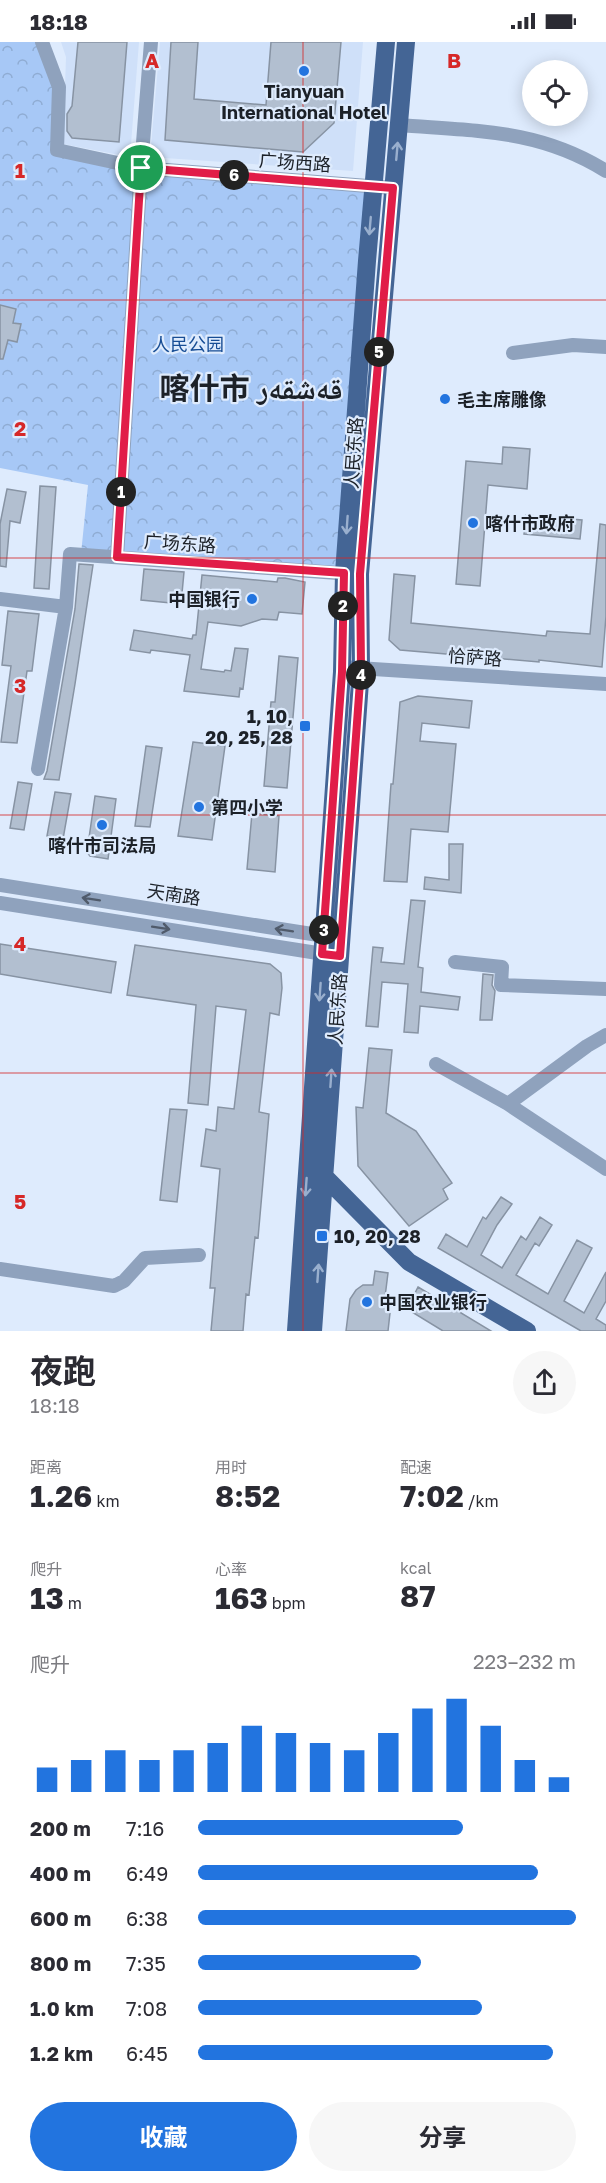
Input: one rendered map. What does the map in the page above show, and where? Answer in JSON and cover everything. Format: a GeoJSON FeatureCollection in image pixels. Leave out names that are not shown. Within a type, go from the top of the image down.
{"type":"FeatureCollection","features":[{"type":"Feature","properties":{"kind":"main road","name":"人民东路"},"geometry":{"type":"LineString","coordinates":[[296,1331],[361,668],[352,574],[373,186],[386,42]]}},
{"type":"Feature","properties":{"kind":"main road","name":"人民东路"},"geometry":{"type":"LineString","coordinates":[[313,1331],[324,1176],[342,667],[393,188],[406,42]]}},
{"type":"Feature","properties":{"kind":"main road"},"geometry":{"type":"LineString","coordinates":[[324,1176],[409,1262],[527,1331]]}},
{"type":"Feature","properties":{"kind":"street","name":"广场西路"},"geometry":{"type":"LineString","coordinates":[[42,42],[59,87],[57,150],[141,168],[393,188]]}},
{"type":"Feature","properties":{"kind":"street"},"geometry":{"type":"LineString","coordinates":[[117,557],[151,42]]}},
{"type":"Feature","properties":{"kind":"street"},"geometry":{"type":"LineString","coordinates":[[399,125],[513,134],[552,144],[587,159],[606,171]]}},
{"type":"Feature","properties":{"kind":"street"},"geometry":{"type":"LineString","coordinates":[[513,353],[573,345],[606,346]]}},
{"type":"Feature","properties":{"kind":"street","name":"广场东路"},"geometry":{"type":"LineString","coordinates":[[38,769],[66,607],[70,554],[352,574]]}},
{"type":"Feature","properties":{"kind":"street"},"geometry":{"type":"LineString","coordinates":[[0,599],[66,607]]}},
{"type":"Feature","properties":{"kind":"street","name":"恰萨路"},"geometry":{"type":"LineString","coordinates":[[342,667],[606,684]]}},
{"type":"Feature","properties":{"kind":"street","name":"天南路"},"geometry":{"type":"LineString","coordinates":[[0,885],[332,946]]}},
{"type":"Feature","properties":{"kind":"street","name":"天南路"},"geometry":{"type":"LineString","coordinates":[[0,903],[332,946]]}},
{"type":"Feature","properties":{"kind":"street"},"geometry":{"type":"LineString","coordinates":[[455,962],[502,967],[501,985],[606,989]]}},
{"type":"Feature","properties":{"kind":"street"},"geometry":{"type":"LineString","coordinates":[[508,1104],[587,1046],[606,1035]]}},
{"type":"Feature","properties":{"kind":"street"},"geometry":{"type":"LineString","coordinates":[[436,1064],[508,1104],[606,1169]]}},
{"type":"Feature","properties":{"kind":"street"},"geometry":{"type":"LineString","coordinates":[[0,1269],[114,1286],[124,1281],[145,1257],[199,1255]]}},
{"type":"Feature","properties":{"kind":"shaded area"},"geometry":{"type":"Polygon","coordinates":[[[61,42],[139,42],[130,157],[63,144],[66,57],[61,42]]]}},
{"type":"Feature","properties":{"kind":"shaded area"},"geometry":{"type":"Polygon","coordinates":[[[160,42],[363,42],[353,171],[150,157],[160,42]]]}},
{"type":"Feature","properties":{"kind":"green space","name":"人民公园"},"geometry":{"type":"Polygon","coordinates":[[[0,42],[42,42],[59,87],[58,150],[141,168],[373,185],[344,573],[81,554],[88,485],[0,468],[0,42]]]}},
{"type":"Feature","properties":{"kind":"building"},"geometry":{"type":"Polygon","coordinates":[[[78,42],[127,42],[119,142],[72,138],[67,131],[67,114],[72,106],[78,42]]]}},
{"type":"Feature","properties":{"kind":"building","name":"Tianyuan International Hotel"},"geometry":{"type":"Polygon","coordinates":[[[171,42],[198,42],[194,99],[266,105],[271,42],[341,42],[334,123],[303,152],[165,140],[171,42]]]}},
{"type":"Feature","properties":{"kind":"building"},"geometry":{"type":"Polygon","coordinates":[[[0,305],[16,309],[13,323],[21,324],[17,342],[8,340],[3,359],[0,359],[0,305]]]}},
{"type":"Feature","properties":{"kind":"building","name":"喀什市政府"},"geometry":{"type":"Polygon","coordinates":[[[503,447],[530,449],[527,489],[488,485],[480,586],[456,584],[466,461],[502,464],[503,447]]]}},
{"type":"Feature","properties":{"kind":"building"},"geometry":{"type":"Polygon","coordinates":[[[40,486],[56,487],[49,589],[34,588],[40,486]]]}},
{"type":"Feature","properties":{"kind":"building"},"geometry":{"type":"Polygon","coordinates":[[[7,489],[26,492],[20,523],[10,521],[6,567],[0,566],[0,524],[7,489]]]}},
{"type":"Feature","properties":{"kind":"building"},"geometry":{"type":"Polygon","coordinates":[[[526,515],[582,520],[580,539],[524,534],[526,515]]]}},
{"type":"Feature","properties":{"kind":"building"},"geometry":{"type":"Polygon","coordinates":[[[600,524],[606,525],[606,616],[602,667],[400,650],[389,640],[394,574],[415,576],[411,623],[546,636],[547,631],[590,634],[600,524]]]}},
{"type":"Feature","properties":{"kind":"building"},"geometry":{"type":"Polygon","coordinates":[[[79,564],[93,565],[75,684],[59,780],[44,779],[75,609],[79,564]]]}},
{"type":"Feature","properties":{"kind":"building"},"geometry":{"type":"Polygon","coordinates":[[[144,569],[184,572],[181,604],[141,600],[144,569]]]}},
{"type":"Feature","properties":{"kind":"building"},"geometry":{"type":"Polygon","coordinates":[[[202,575],[277,582],[278,578],[285,578],[305,582],[302,614],[279,612],[277,620],[262,619],[241,626],[208,622],[201,669],[231,671],[235,648],[248,649],[243,689],[240,688],[239,697],[184,691],[190,655],[130,650],[134,630],[192,639],[193,635],[196,635],[202,575]]]}},
{"type":"Feature","properties":{"kind":"building"},"geometry":{"type":"Polygon","coordinates":[[[8,611],[39,614],[32,671],[27,671],[17,743],[1,742],[11,666],[2,665],[8,611]]]}},
{"type":"Feature","properties":{"kind":"building"},"geometry":{"type":"Polygon","coordinates":[[[279,656],[298,658],[287,788],[264,786],[271,702],[275,702],[279,656]]]}},
{"type":"Feature","properties":{"kind":"building"},"geometry":{"type":"Polygon","coordinates":[[[418,696],[472,701],[469,728],[422,723],[420,741],[456,744],[448,832],[411,829],[407,882],[384,881],[400,702],[418,696]]]}},
{"type":"Feature","properties":{"kind":"building","name":"第四小学"},"geometry":{"type":"Polygon","coordinates":[[[193,742],[225,746],[212,840],[178,836],[193,742]]]}},
{"type":"Feature","properties":{"kind":"building","name":"第四小学"},"geometry":{"type":"Polygon","coordinates":[[[146,746],[162,748],[150,827],[135,826],[146,746]]]}},
{"type":"Feature","properties":{"kind":"building"},"geometry":{"type":"Polygon","coordinates":[[[18,782],[32,784],[24,830],[10,828],[18,782]]]}},
{"type":"Feature","properties":{"kind":"building"},"geometry":{"type":"Polygon","coordinates":[[[55,792],[71,794],[63,839],[47,836],[55,792]]]}},
{"type":"Feature","properties":{"kind":"building","name":"喀什市司法局"},"geometry":{"type":"Polygon","coordinates":[[[95,796],[116,799],[108,859],[90,856],[87,852],[95,796]]]}},
{"type":"Feature","properties":{"kind":"building"},"geometry":{"type":"Polygon","coordinates":[[[252,813],[279,816],[275,872],[247,869],[252,813]]]}},
{"type":"Feature","properties":{"kind":"building"},"geometry":{"type":"Polygon","coordinates":[[[449,844],[463,844],[461,893],[424,889],[425,877],[449,880],[449,844]]]}},
{"type":"Feature","properties":{"kind":"building"},"geometry":{"type":"Polygon","coordinates":[[[411,900],[425,901],[418,967],[423,968],[421,992],[460,997],[458,1010],[420,1006],[418,1033],[404,1032],[408,984],[382,982],[378,1027],[366,1026],[373,947],[383,948],[381,962],[404,964],[411,900]]]}},
{"type":"Feature","properties":{"kind":"building"},"geometry":{"type":"Polygon","coordinates":[[[0,944],[116,962],[111,993],[0,974],[0,944]]]}},
{"type":"Feature","properties":{"kind":"building"},"geometry":{"type":"Polygon","coordinates":[[[135,945],[270,964],[281,973],[279,1015],[270,1013],[259,1112],[269,1114],[258,1238],[255,1237],[243,1331],[211,1331],[215,1288],[210,1288],[220,1169],[201,1166],[206,1129],[216,1131],[218,1107],[234,1109],[246,1010],[216,1006],[208,1105],[188,1103],[196,1005],[127,995],[135,945]]]}},
{"type":"Feature","properties":{"kind":"building"},"geometry":{"type":"Polygon","coordinates":[[[483,974],[493,975],[492,985],[495,991],[492,1020],[480,1020],[483,974]]]}},
{"type":"Feature","properties":{"kind":"building"},"geometry":{"type":"Polygon","coordinates":[[[369,1048],[392,1050],[386,1113],[416,1131],[452,1183],[443,1189],[448,1199],[409,1226],[358,1166],[356,1107],[363,1108],[369,1048]]]}},
{"type":"Feature","properties":{"kind":"building"},"geometry":{"type":"Polygon","coordinates":[[[170,1109],[187,1110],[177,1202],[160,1200],[170,1109]]]}},
{"type":"Feature","properties":{"kind":"building"},"geometry":{"type":"Polygon","coordinates":[[[501,1197],[512,1204],[497,1225],[481,1255],[502,1268],[521,1236],[526,1240],[540,1217],[552,1225],[539,1246],[535,1243],[516,1275],[548,1294],[577,1240],[592,1248],[564,1301],[584,1313],[606,1272],[606,1301],[596,1319],[606,1325],[606,1331],[581,1331],[438,1248],[446,1234],[467,1247],[483,1217],[486,1219],[501,1197]]]}},
{"type":"Feature","properties":{"kind":"building","name":"中国农业银行"},"geometry":{"type":"Polygon","coordinates":[[[375,1271],[388,1273],[384,1305],[390,1313],[388,1331],[346,1331],[350,1299],[363,1285],[373,1285],[375,1271]]]}},
{"type":"Feature","properties":{"kind":"building"},"geometry":{"type":"Polygon","coordinates":[[[418,1287],[491,1331],[443,1331],[407,1309],[418,1287]]]}},
{"type":"Feature","properties":{"kind":"place","name":"Tianyuan International Hotel"},"geometry":{"type":"Point","coordinates":[304,71]}},
{"type":"Feature","properties":{"kind":"place","name":"毛主席雕像"},"geometry":{"type":"Point","coordinates":[445,399]}},
{"type":"Feature","properties":{"kind":"place","name":"喀什市政府"},"geometry":{"type":"Point","coordinates":[473,523]}},
{"type":"Feature","properties":{"kind":"place","name":"中国银行"},"geometry":{"type":"Point","coordinates":[252,599]}},
{"type":"Feature","properties":{"kind":"place","name":"1, 10, 20, 25, 28"},"geometry":{"type":"Point","coordinates":[305,726]}},
{"type":"Feature","properties":{"kind":"place","name":"第四小学"},"geometry":{"type":"Point","coordinates":[199,807]}},
{"type":"Feature","properties":{"kind":"place","name":"喀什市司法局"},"geometry":{"type":"Point","coordinates":[102,825]}},
{"type":"Feature","properties":{"kind":"place","name":"10, 20, 28"},"geometry":{"type":"Point","coordinates":[322,1236]}},
{"type":"Feature","properties":{"kind":"place","name":"中国农业银行"},"geometry":{"type":"Point","coordinates":[367,1302]}},
{"type":"Feature","properties":{"kind":"district","name":"喀什市 قەشقەر"},"geometry":{"type":"Point","coordinates":[251,388]}},
{"type":"Feature","properties":{"kind":"route"},"geometry":{"type":"LineString","coordinates":[[141,168],[393,188],[360,574],[361,668],[340,956],[322,954],[342,672],[344,573],[117,557],[141,168]]}}]}
